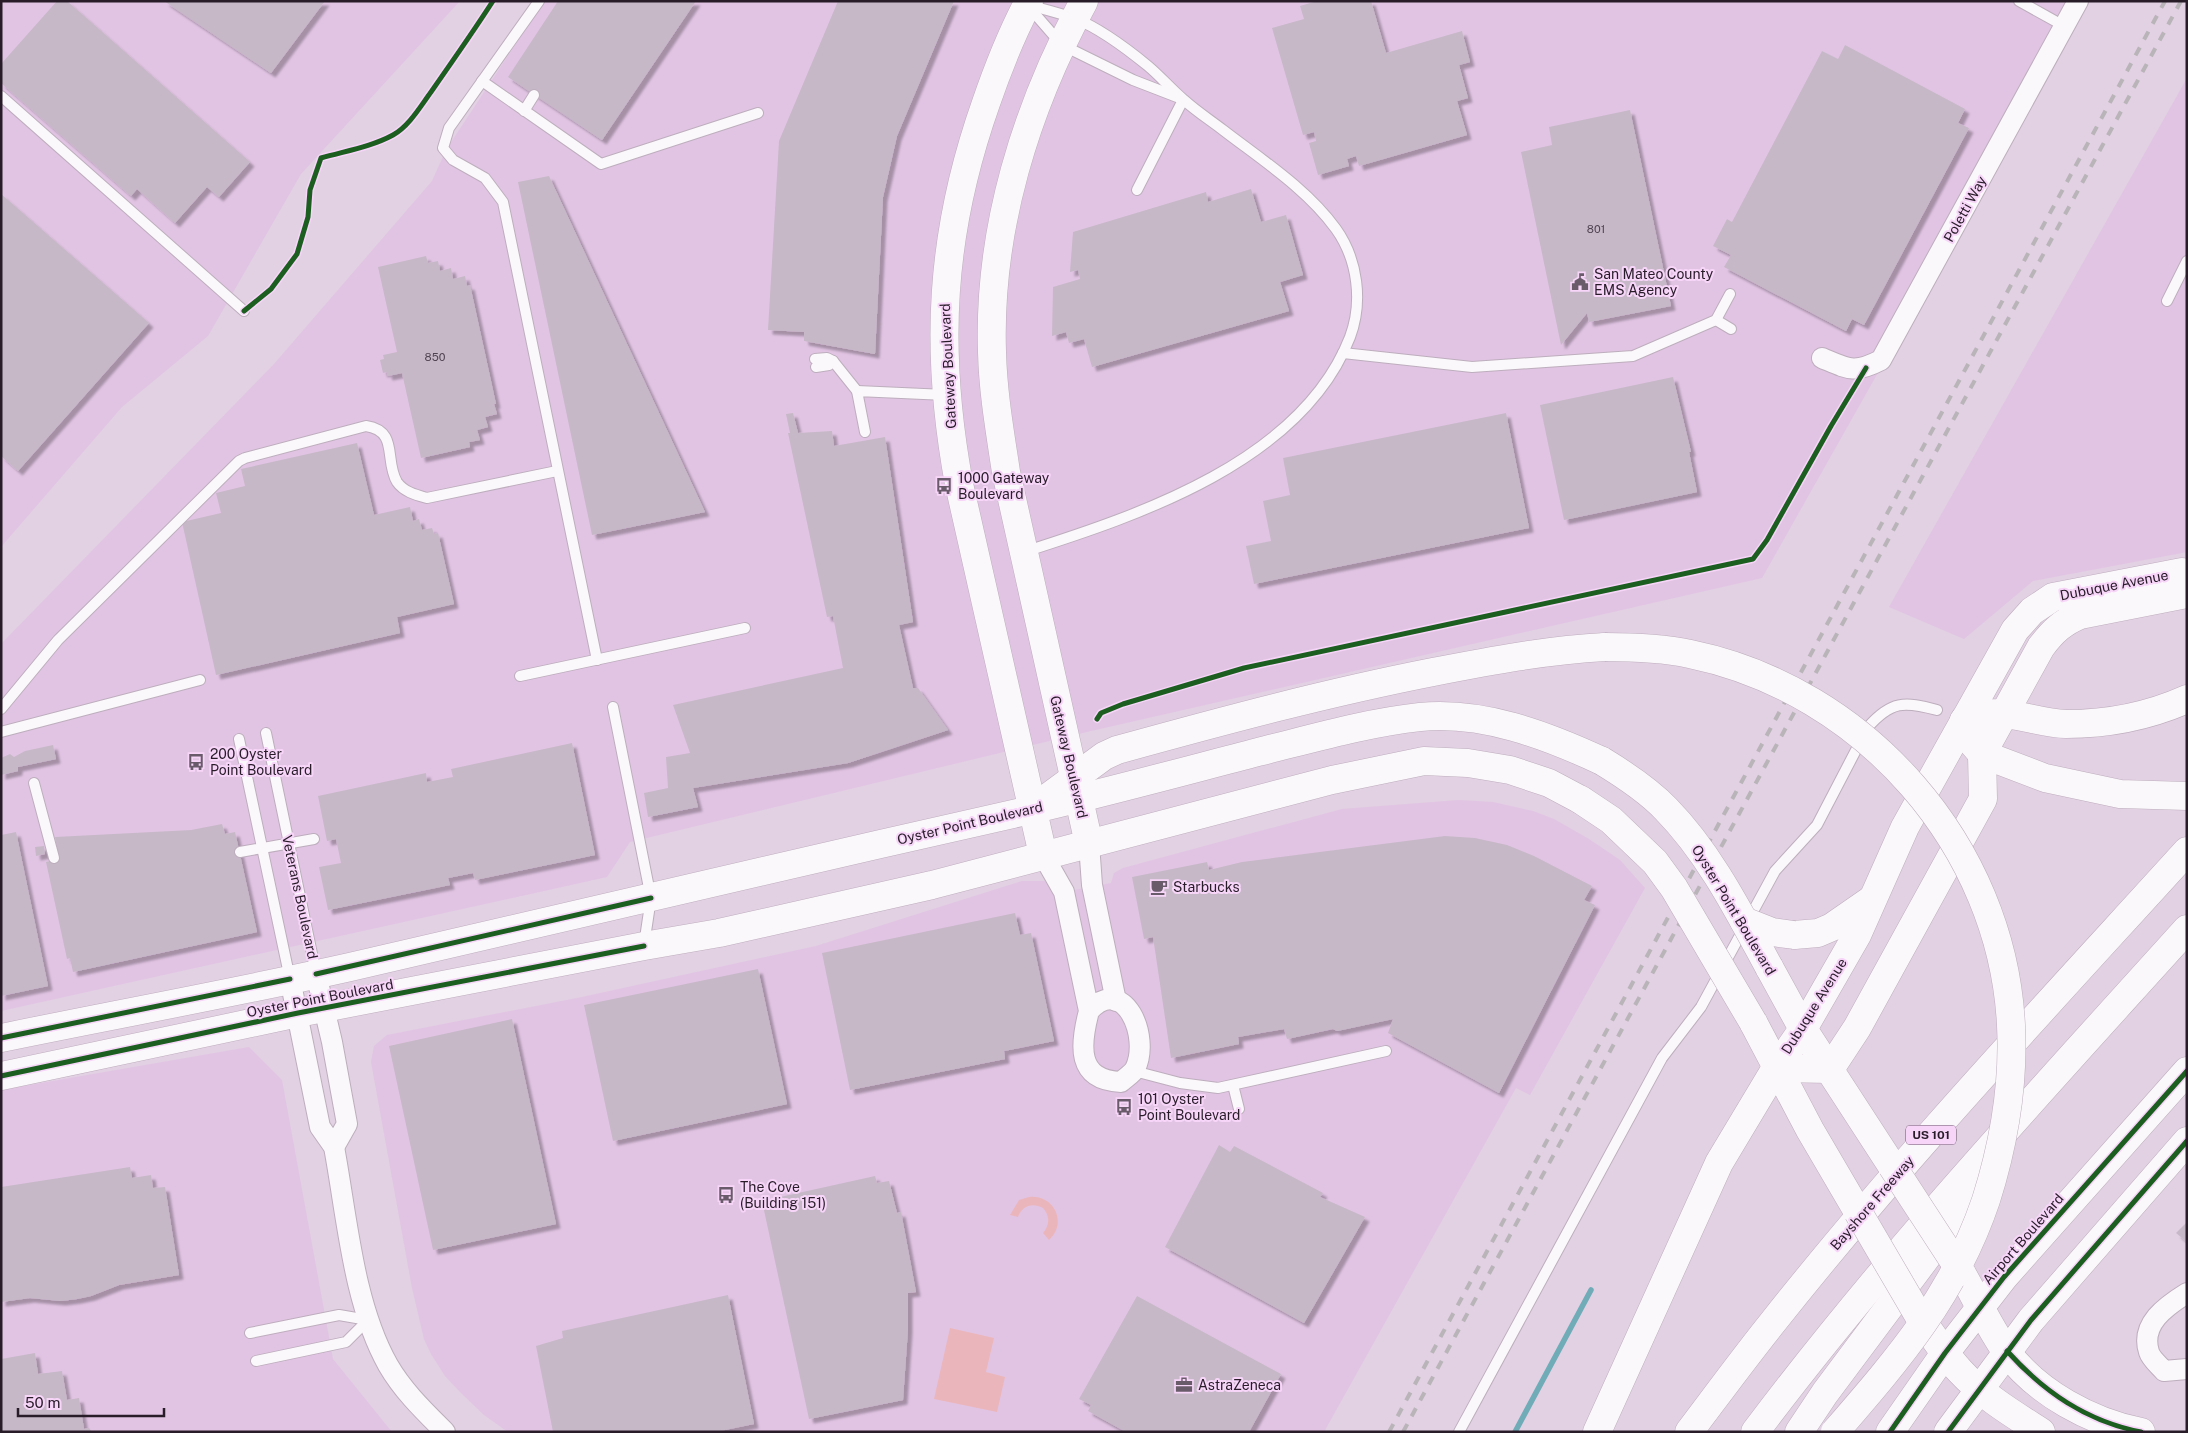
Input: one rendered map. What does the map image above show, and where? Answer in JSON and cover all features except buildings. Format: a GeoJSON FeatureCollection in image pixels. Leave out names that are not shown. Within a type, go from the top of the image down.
{"type":"FeatureCollection","features":[{"type":"Feature","properties":{"kind":"main road","name":"Gateway Boulevard"},"geometry":{"type":"LineString","coordinates":[[1025,2],[997,72],[971,146],[954,217],[945,285],[944,336],[946,395],[952,447],[962,500],[1043,855]]}},
{"type":"Feature","properties":{"kind":"main road","name":"Gateway Boulevard"},"geometry":{"type":"LineString","coordinates":[[1080,10],[1062,45],[1038,101],[1017,160],[1002,225],[993,289],[992,351],[996,411],[1023,552],[1089,844]]}},
{"type":"Feature","properties":{"kind":"main road","name":"Dubuque Avenue"},"geometry":{"type":"LineString","coordinates":[[1776,1068],[1803,1029],[1857,935],[1905,827],[2015,630],[2032,611],[2053,597],[2182,572],[2187,573]]}},
{"type":"Feature","properties":{"kind":"main road","name":"Dubuque Avenue"},"geometry":{"type":"LineString","coordinates":[[1982,754],[2041,647],[2064,622],[2080,615],[2187,594]]}},
{"type":"Feature","properties":{"kind":"main road"},"geometry":{"type":"LineString","coordinates":[[1032,809],[1077,789],[1104,756],[1117,750],[1284,704],[1483,662],[1566,649],[1605,647],[1648,648],[1690,654],[1730,665],[1768,679],[1802,695],[1865,737],[1894,763],[1943,825],[1964,860],[1981,896],[1994,931],[2007,992],[2011,1024],[2011,1059],[2009,1094],[2004,1128],[1986,1200],[1960,1264],[1943,1295],[1900,1357],[1835,1432]]}},
{"type":"Feature","properties":{"kind":"main road"},"geometry":{"type":"LineString","coordinates":[[2187,699],[2167,708],[2133,718],[2100,722],[2065,724],[2004,714],[1984,713],[1964,720],[1969,739],[1982,754],[2044,778],[2120,794],[2187,796]]}},
{"type":"Feature","properties":{"kind":"main road","name":"Oyster Point Boulevard"},"geometry":{"type":"LineString","coordinates":[[1077,789],[1383,723],[1424,717],[1473,719],[1520,728],[1562,742],[1602,760],[1638,784],[1666,808],[1683,827],[1708,862],[1744,921],[1803,1029],[1961,1272],[2007,1352],[2033,1379],[2082,1412],[2121,1428],[2141,1432]]}},
{"type":"Feature","properties":{"kind":"main road"},"geometry":{"type":"LineString","coordinates":[[1830,1069],[1857,1028],[1983,799],[1982,754]]}},
{"type":"Feature","properties":{"kind":"main road","name":"Oyster Point Boulevard"},"geometry":{"type":"LineString","coordinates":[[1,1076],[311,1010],[728,931],[932,885],[1332,780],[1424,761],[1468,763],[1510,770],[1549,783],[1581,800],[1611,820],[1655,862],[1674,888],[1753,1022],[1822,1151],[1920,1318],[1945,1353],[1978,1389],[2041,1432]]}},
{"type":"Feature","properties":{"kind":"main road","name":"Oyster Point Boulevard"},"geometry":{"type":"LineString","coordinates":[[1,1038],[303,976],[651,898],[783,865],[1032,809]]}},
{"type":"Feature","properties":{"kind":"main road","name":"Bayshore Freeway"},"geometry":{"type":"LineString","coordinates":[[1689,1432],[1773,1322],[1827,1256],[1997,1060],[2187,851]]}},
{"type":"Feature","properties":{"kind":"main road"},"geometry":{"type":"LineString","coordinates":[[1744,921],[1772,932],[1794,934],[1818,933],[1832,927],[1871,900]]}},
{"type":"Feature","properties":{"kind":"main road"},"geometry":{"type":"LineString","coordinates":[[1755,1432],[1814,1355],[1874,1282],[1987,1152],[2187,929]]}},
{"type":"Feature","properties":{"kind":"main road"},"geometry":{"type":"LineString","coordinates":[[1799,1432],[2096,1030]]}},
{"type":"Feature","properties":{"kind":"main road"},"geometry":{"type":"LineString","coordinates":[[1597,1432],[1719,1162],[1776,1068]]}},
{"type":"Feature","properties":{"kind":"main road","name":"Dubuque Avenue"},"geometry":{"type":"LineString","coordinates":[[1776,1068],[1830,1069]]}},
{"type":"Feature","properties":{"kind":"main road","name":"Airport Boulevard"},"geometry":{"type":"LineString","coordinates":[[1890,1432],[1945,1353],[1981,1306],[2030,1247],[2187,1071]]}},
{"type":"Feature","properties":{"kind":"main road"},"geometry":{"type":"LineString","coordinates":[[1948,1432],[1978,1389],[2061,1284],[2187,1141]]}},
{"type":"Feature","properties":{"kind":"street","name":"Poletti Way"},"geometry":{"type":"LineString","coordinates":[[1822,358],[1849,370],[1866,368],[1881,360],[2078,1]]}},
{"type":"Feature","properties":{"kind":"street"},"geometry":{"type":"LineString","coordinates":[[1089,844],[1092,885],[1116,1001]]}},
{"type":"Feature","properties":{"kind":"street"},"geometry":{"type":"LineString","coordinates":[[1043,855],[1064,892],[1089,1011]]}},
{"type":"Feature","properties":{"kind":"street","name":"Veterans Boulevard"},"geometry":{"type":"LineString","coordinates":[[303,976],[311,1010],[320,1127],[334,1146],[359,1288],[368,1320],[388,1364],[402,1385],[416,1404],[445,1432]]}},
{"type":"Feature","properties":{"kind":"street"},"geometry":{"type":"LineString","coordinates":[[1104,1000],[1116,1001],[1125,1006],[1134,1018],[1140,1036],[1140,1054],[1134,1071],[1120,1082],[1106,1082],[1092,1074],[1086,1060],[1083,1046],[1084,1029],[1089,1011],[1095,1004],[1104,1000]]}},
{"type":"Feature","properties":{"kind":"street","name":"Veterans Boulevard"},"geometry":{"type":"LineString","coordinates":[[311,1010],[332,1042],[347,1124],[334,1146]]}},
{"type":"Feature","properties":{"kind":"street"},"geometry":{"type":"LineString","coordinates":[[2187,1293],[2165,1307],[2148,1329],[2149,1353],[2164,1371],[2187,1370]]}},
{"type":"Feature","properties":{"kind":"lane"},"geometry":{"type":"LineString","coordinates":[[539,1],[449,128],[443,148],[453,160],[485,178],[502,202],[597,660]]}},
{"type":"Feature","properties":{"kind":"lane"},"geometry":{"type":"LineString","coordinates":[[2020,1],[2064,26]]}},
{"type":"Feature","properties":{"kind":"lane"},"geometry":{"type":"LineString","coordinates":[[1023,552],[1116,521],[1159,504],[1210,479],[1255,450],[1303,410],[1326,382],[1343,354],[1355,322],[1358,290],[1351,259],[1336,230],[1314,204],[1275,170],[1183,100],[1148,66],[1098,30],[1080,10],[1025,2]]}},
{"type":"Feature","properties":{"kind":"lane"},"geometry":{"type":"LineString","coordinates":[[1025,2],[1062,45],[1133,80],[1183,100]]}},
{"type":"Feature","properties":{"kind":"lane"},"geometry":{"type":"LineString","coordinates":[[482,81],[600,164],[758,113]]}},
{"type":"Feature","properties":{"kind":"lane"},"geometry":{"type":"LineString","coordinates":[[524,111],[534,95]]}},
{"type":"Feature","properties":{"kind":"lane"},"geometry":{"type":"LineString","coordinates":[[1,96],[244,311]]}},
{"type":"Feature","properties":{"kind":"lane"},"geometry":{"type":"LineString","coordinates":[[1137,190],[1183,100]]}},
{"type":"Feature","properties":{"kind":"lane"},"geometry":{"type":"LineString","coordinates":[[2167,301],[2187,261]]}},
{"type":"Feature","properties":{"kind":"lane"},"geometry":{"type":"LineString","coordinates":[[1343,354],[1472,367],[1633,356],[1716,320],[1730,294]]}},
{"type":"Feature","properties":{"kind":"lane"},"geometry":{"type":"LineString","coordinates":[[1716,320],[1731,329]]}},
{"type":"Feature","properties":{"kind":"lane"},"geometry":{"type":"LineString","coordinates":[[816,363],[828,358],[833,361],[858,391],[865,432]]}},
{"type":"Feature","properties":{"kind":"lane"},"geometry":{"type":"LineString","coordinates":[[858,391],[946,395]]}},
{"type":"Feature","properties":{"kind":"lane"},"geometry":{"type":"LineString","coordinates":[[1,709],[77,620],[232,468],[245,458],[366,426],[381,430],[387,439],[397,482],[410,494],[428,498],[557,471]]}},
{"type":"Feature","properties":{"kind":"lane"},"geometry":{"type":"LineString","coordinates":[[520,676],[745,628]]}},
{"type":"Feature","properties":{"kind":"lane"},"geometry":{"type":"LineString","coordinates":[[1,732],[200,680]]}},
{"type":"Feature","properties":{"kind":"lane"},"geometry":{"type":"LineString","coordinates":[[1459,1432],[1662,1058],[1701,1007],[1775,871],[1817,825],[1868,727],[1879,714],[1892,707],[1912,703],[1937,710]]}},
{"type":"Feature","properties":{"kind":"lane"},"geometry":{"type":"LineString","coordinates":[[613,707],[651,898],[644,946]]}},
{"type":"Feature","properties":{"kind":"lane","name":"Veterans Boulevard"},"geometry":{"type":"LineString","coordinates":[[266,733],[289,843],[303,976]]}},
{"type":"Feature","properties":{"kind":"lane","name":"Veterans Boulevard"},"geometry":{"type":"LineString","coordinates":[[239,738],[262,848],[303,976]]}},
{"type":"Feature","properties":{"kind":"lane"},"geometry":{"type":"LineString","coordinates":[[34,783],[54,858]]}},
{"type":"Feature","properties":{"kind":"lane"},"geometry":{"type":"LineString","coordinates":[[240,852],[314,839]]}},
{"type":"Feature","properties":{"kind":"lane"},"geometry":{"type":"LineString","coordinates":[[1134,1071],[1180,1083],[1218,1088],[1386,1051]]}},
{"type":"Feature","properties":{"kind":"lane"},"geometry":{"type":"LineString","coordinates":[[1234,1085],[1239,1109]]}},
{"type":"Feature","properties":{"kind":"lane"},"geometry":{"type":"LineString","coordinates":[[250,1333],[340,1314],[368,1320]]}},
{"type":"Feature","properties":{"kind":"lane"},"geometry":{"type":"LineString","coordinates":[[256,1361],[346,1342],[368,1320]]}},
{"type":"Feature","properties":{"kind":"shaded area"},"geometry":{"type":"Polygon","coordinates":[[[1,1],[460,1],[301,174],[208,336],[122,407],[1,547],[1,1]]]}},
{"type":"Feature","properties":{"kind":"shaded area"},"geometry":{"type":"Polygon","coordinates":[[[544,1],[2088,1],[1762,578],[1091,731],[630,842],[607,877],[1,1011],[1,644],[274,364],[432,181],[446,150],[544,1]]]}},
{"type":"Feature","properties":{"kind":"shaded area"},"geometry":{"type":"Polygon","coordinates":[[[2187,78],[2187,552],[2033,581],[1964,639],[1889,607],[2187,78]]]}},
{"type":"Feature","properties":{"kind":"shaded area"},"geometry":{"type":"Polygon","coordinates":[[[1459,800],[1493,802],[1533,811],[1554,819],[1620,860],[1645,888],[1530,1095],[1516,1088],[1324,1432],[508,1432],[484,1415],[460,1392],[445,1376],[431,1354],[424,1339],[412,1288],[371,1062],[374,1046],[387,1035],[582,997],[816,946],[1022,881],[1044,881],[1064,892],[1111,883],[1114,873],[1123,868],[1342,809],[1459,800]]]}},
{"type":"Feature","properties":{"kind":"shaded area"},"geometry":{"type":"Polygon","coordinates":[[[249,1047],[282,1080],[333,1359],[392,1432],[1,1432],[1,1090],[249,1047]]]}},
{"type":"Feature","properties":{"kind":"shaded area"},"geometry":{"type":"Polygon","coordinates":[[[1038,1197],[1045,1200],[1056,1211],[1058,1218],[1057,1226],[1055,1233],[1049,1240],[1043,1233],[1047,1227],[1048,1220],[1043,1208],[1031,1205],[1022,1210],[1018,1217],[1010,1215],[1019,1200],[1038,1197]]]}},
{"type":"Feature","properties":{"kind":"shaded area"},"geometry":{"type":"Polygon","coordinates":[[[950,1328],[994,1338],[986,1372],[1005,1377],[997,1412],[934,1399],[950,1328]]]}},
{"type":"Feature","properties":{"kind":"waterway"},"geometry":{"type":"LineString","coordinates":[[1515,1432],[1591,1290]]}},
{"type":"Feature","properties":{"kind":"railway"},"geometry":{"type":"LineString","coordinates":[[1389,1432],[2165,1]]}},
{"type":"Feature","properties":{"kind":"railway"},"geometry":{"type":"LineString","coordinates":[[1403,1432],[2181,1]]}},
{"type":"Feature","properties":{"kind":"cycle path"},"geometry":{"type":"LineString","coordinates":[[244,311],[271,289],[297,254],[308,217],[310,190],[321,158],[376,143],[404,127],[423,104],[493,1]]}},
{"type":"Feature","properties":{"kind":"cycle path"},"geometry":{"type":"LineString","coordinates":[[1097,719],[1101,713],[1123,704],[1244,668],[1753,559],[1767,540],[1866,368]]}},
{"type":"Feature","properties":{"kind":"cycle path"},"geometry":{"type":"LineString","coordinates":[[316,974],[651,898]]}},
{"type":"Feature","properties":{"kind":"cycle path"},"geometry":{"type":"LineString","coordinates":[[1,1076],[298,1013],[644,946]]}},
{"type":"Feature","properties":{"kind":"cycle path"},"geometry":{"type":"LineString","coordinates":[[1,1038],[290,979]]}},
{"type":"Feature","properties":{"kind":"cycle path"},"geometry":{"type":"LineString","coordinates":[[1890,1432],[1945,1353],[2004,1277],[2187,1071]]}},
{"type":"Feature","properties":{"kind":"cycle path"},"geometry":{"type":"LineString","coordinates":[[1948,1432],[2031,1320],[2187,1141]]}},
{"type":"Feature","properties":{"kind":"cycle path"},"geometry":{"type":"LineString","coordinates":[[2007,1351],[2021,1366],[2067,1403],[2102,1420],[2141,1432]]}},
{"type":"Feature","properties":{"kind":"place","name":"San Mateo County EMS Agency"},"geometry":{"type":"Point","coordinates":[1580,282]}},
{"type":"Feature","properties":{"kind":"place","name":"1000 Gateway Boulevard"},"geometry":{"type":"Point","coordinates":[944,486]}},
{"type":"Feature","properties":{"kind":"place","name":"200 Oyster Point Boulevard"},"geometry":{"type":"Point","coordinates":[196,762]}},
{"type":"Feature","properties":{"kind":"place","name":"Starbucks"},"geometry":{"type":"Point","coordinates":[1159,887]}},
{"type":"Feature","properties":{"kind":"place","name":"101 Oyster Point Boulevard"},"geometry":{"type":"Point","coordinates":[1124,1107]}},
{"type":"Feature","properties":{"kind":"place","name":"The Cove (Building 151)"},"geometry":{"type":"Point","coordinates":[726,1195]}},
{"type":"Feature","properties":{"kind":"place","name":"AstraZeneca"},"geometry":{"type":"Point","coordinates":[1184,1385]}}]}
